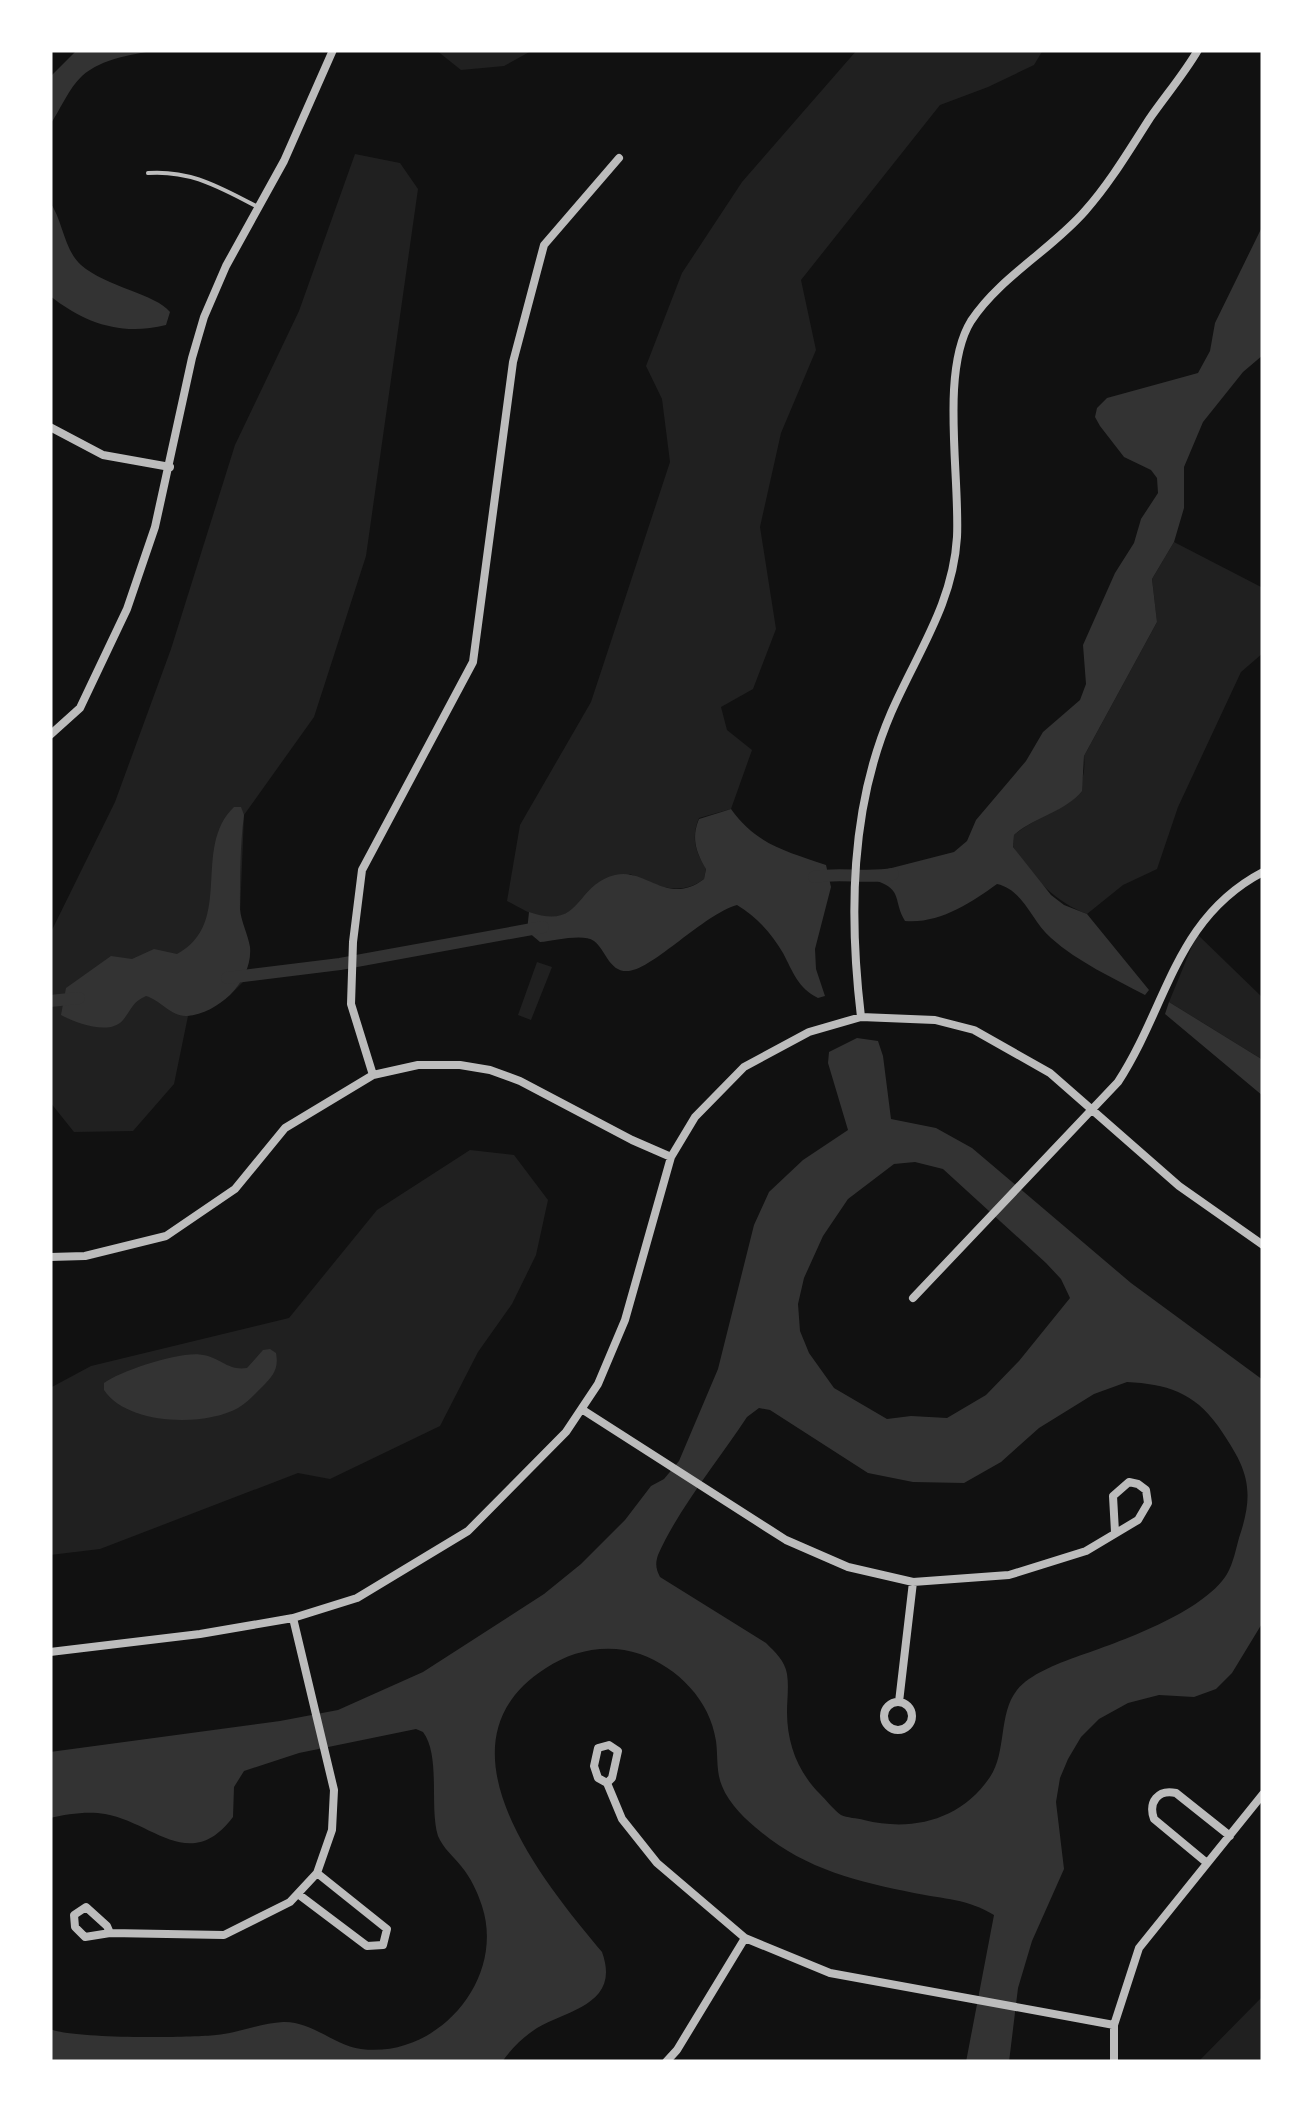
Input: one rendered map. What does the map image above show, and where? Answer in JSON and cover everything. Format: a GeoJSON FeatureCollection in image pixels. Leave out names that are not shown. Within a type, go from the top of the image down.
{"type":"FeatureCollection","features":[{"type":"Feature","properties":{"kind":"street"},"geometry":{"type":"LineString","coordinates":[[50,735],[80,708],[100,670],[150,544],[204,317],[226,266],[298,132],[333,50]]}},
{"type":"Feature","properties":{"kind":"street"},"geometry":{"type":"LineString","coordinates":[[861,1017],[852,899],[862,823],[871,770],[890,715],[944,605],[956,540],[953,372],[960,344],[972,319],[1003,286],[1086,210],[1198,52]]}},
{"type":"Feature","properties":{"kind":"street"},"geometry":{"type":"LineString","coordinates":[[374,1075],[351,1004],[353,942],[362,870],[473,662],[513,362],[544,245],[619,158]]}},
{"type":"Feature","properties":{"kind":"street"},"geometry":{"type":"LineString","coordinates":[[50,427],[103,455],[170,466]]}},
{"type":"Feature","properties":{"kind":"street"},"geometry":{"type":"LineString","coordinates":[[913,1298],[1118,1082],[1140,1050],[1198,924],[1230,892],[1263,872]]}},
{"type":"Feature","properties":{"kind":"street"},"geometry":{"type":"LineString","coordinates":[[50,1652],[294,1618],[358,1598],[468,1531],[566,1432],[598,1384],[624,1320],[671,1157],[695,1117],[744,1067],[809,1032],[861,1017],[935,1020],[974,1030],[1050,1073],[1178,1186],[1263,1245]]}},
{"type":"Feature","properties":{"kind":"street"},"geometry":{"type":"LineString","coordinates":[[50,1257],[85,1256],[166,1236],[235,1189],[285,1128],[374,1075],[418,1065],[460,1065],[520,1080],[671,1157]]}},
{"type":"Feature","properties":{"kind":"street"},"geometry":{"type":"LineString","coordinates":[[582,1410],[786,1540],[848,1566],[913,1582],[1009,1575],[1086,1551],[1138,1520],[1148,1502],[1146,1490],[1138,1484],[1128,1482],[1112,1496],[1114,1532]]}},
{"type":"Feature","properties":{"kind":"street"},"geometry":{"type":"LineString","coordinates":[[899,1702],[913,1582]]}},
{"type":"Feature","properties":{"kind":"street"},"geometry":{"type":"LineString","coordinates":[[110,1933],[108,1926],[86,1908],[74,1915],[75,1927],[85,1936],[224,1935],[290,1902],[317,1873],[332,1830],[334,1790],[294,1618]]}},
{"type":"Feature","properties":{"kind":"street"},"geometry":{"type":"LineString","coordinates":[[607,1783],[612,1778],[618,1750],[609,1745],[598,1748],[594,1766],[598,1778],[607,1783],[622,1819],[657,1863],[745,1938],[830,1973],[1114,2025]]}},
{"type":"Feature","properties":{"kind":"street"},"geometry":{"type":"LineString","coordinates":[[1207,1863],[1154,1818],[1153,1802],[1158,1795],[1176,1793],[1230,1836]]}},
{"type":"Feature","properties":{"kind":"street"},"geometry":{"type":"LineString","coordinates":[[1114,2062],[1114,2025],[1140,1948],[1263,1794]]}},
{"type":"Feature","properties":{"kind":"street"},"geometry":{"type":"LineString","coordinates":[[298,1894],[367,1946],[383,1945],[387,1930],[317,1873]]}},
{"type":"Feature","properties":{"kind":"street"},"geometry":{"type":"LineString","coordinates":[[666,2062],[745,1938]]}},
{"type":"Feature","properties":{"kind":"lane"},"geometry":{"type":"LineString","coordinates":[[148,173],[174,171],[258,207]]}},
{"type":"Feature","properties":{"kind":"shaded area"},"geometry":{"type":"Polygon","coordinates":[[[77,50],[160,50],[119,58],[90,70],[73,87],[50,125],[50,77],[77,50]]]}},
{"type":"Feature","properties":{"kind":"shaded area"},"geometry":{"type":"Polygon","coordinates":[[[436,50],[533,50],[504,66],[461,70],[436,50]]]}},
{"type":"Feature","properties":{"kind":"shaded area"},"geometry":{"type":"Polygon","coordinates":[[[857,50],[1043,50],[1034,65],[940,105],[801,280],[816,350],[781,433],[760,527],[776,629],[753,689],[721,707],[727,730],[752,750],[731,809],[699,818],[695,838],[706,868],[704,879],[677,888],[658,886],[630,874],[564,914],[554,918],[535,915],[507,901],[520,825],[591,702],[670,462],[662,399],[646,366],[682,273],[742,182],[857,50]]]}},
{"type":"Feature","properties":{"kind":"shaded area"},"geometry":{"type":"Polygon","coordinates":[[[355,154],[400,163],[418,189],[366,556],[314,717],[244,815],[240,914],[250,949],[243,982],[229,996],[188,1016],[174,1084],[133,1131],[74,1132],[50,1102],[50,934],[115,802],[171,649],[235,445],[299,311],[355,154]]]}},
{"type":"Feature","properties":{"kind":"shaded area"},"geometry":{"type":"Polygon","coordinates":[[[50,202],[75,259],[91,273],[163,306],[170,312],[166,325],[134,329],[105,325],[77,314],[50,296],[50,202]]]}},
{"type":"Feature","properties":{"kind":"shaded area"},"geometry":{"type":"Polygon","coordinates":[[[1263,225],[1263,355],[1243,372],[1203,422],[1184,467],[1184,508],[1174,542],[1152,579],[1157,622],[1084,756],[1082,791],[1014,835],[1013,847],[1051,895],[1087,914],[1149,990],[1145,995],[1073,955],[1044,931],[1021,899],[997,884],[942,916],[905,921],[894,892],[877,881],[876,872],[954,852],[967,841],[976,820],[1026,761],[1043,732],[1080,700],[1086,684],[1083,645],[1115,573],[1134,543],[1141,519],[1158,493],[1157,478],[1151,470],[1124,457],[1100,426],[1095,417],[1097,408],[1107,398],[1198,373],[1210,351],[1215,323],[1263,225]]]}},
{"type":"Feature","properties":{"kind":"shaded area"},"geometry":{"type":"Polygon","coordinates":[[[1174,542],[1263,588],[1263,653],[1241,672],[1178,807],[1157,869],[1123,885],[1087,914],[1054,895],[1036,878],[1013,847],[1014,835],[1062,805],[1079,786],[1084,756],[1157,622],[1152,579],[1174,542]]]}},
{"type":"Feature","properties":{"kind":"shaded area"},"geometry":{"type":"Polygon","coordinates":[[[234,807],[241,807],[244,815],[240,909],[250,959],[232,993],[211,1009],[187,1016],[176,1014],[146,996],[135,1003],[123,1020],[110,1027],[84,1024],[61,1015],[66,988],[111,956],[132,959],[154,949],[177,954],[194,940],[209,905],[215,843],[234,807]]]}},
{"type":"Feature","properties":{"kind":"shaded area"},"geometry":{"type":"Polygon","coordinates":[[[731,809],[762,839],[826,865],[831,887],[815,949],[816,969],[825,996],[818,998],[806,989],[769,932],[737,905],[709,919],[652,961],[629,971],[617,968],[589,939],[540,942],[527,931],[529,912],[559,916],[602,880],[615,875],[636,876],[668,888],[691,887],[704,879],[706,869],[695,839],[699,819],[731,809]]]}},
{"type":"Feature","properties":{"kind":"shaded area"},"geometry":{"type":"Polygon","coordinates":[[[1197,934],[1263,998],[1263,1060],[1169,1002],[1197,934]]]}},
{"type":"Feature","properties":{"kind":"shaded area"},"geometry":{"type":"Polygon","coordinates":[[[537,962],[552,967],[531,1020],[518,1015],[537,962]]]}},
{"type":"Feature","properties":{"kind":"shaded area"},"geometry":{"type":"Polygon","coordinates":[[[1169,1002],[1263,1060],[1263,1096],[1165,1014],[1169,1002]]]}},
{"type":"Feature","properties":{"kind":"shaded area"},"geometry":{"type":"Polygon","coordinates":[[[857,1038],[878,1041],[891,1119],[936,1128],[972,1148],[1131,1283],[1263,1380],[1263,1622],[1232,1673],[1216,1689],[1194,1697],[1159,1695],[1128,1703],[1099,1719],[1081,1737],[1068,1759],[1056,1802],[1064,1869],[1032,1941],[1018,1988],[1009,2062],[966,2062],[994,1915],[965,1903],[853,1879],[814,1865],[778,1845],[744,1817],[725,1793],[713,1726],[690,1687],[654,1660],[628,1651],[603,1649],[579,1653],[546,1668],[512,1699],[497,1734],[496,1772],[508,1812],[527,1851],[602,1952],[604,1983],[588,2003],[537,2028],[502,2062],[50,2062],[50,2029],[105,2036],[181,2037],[225,2034],[283,2022],[303,2025],[351,2047],[389,2049],[416,2041],[459,2009],[475,1986],[484,1961],[487,1934],[473,1885],[438,1836],[432,1754],[423,1732],[416,1729],[299,1753],[244,1771],[234,1787],[233,1817],[217,1834],[202,1842],[186,1843],[105,1814],[50,1818],[50,1752],[338,1710],[423,1672],[544,1594],[581,1564],[625,1520],[651,1486],[664,1479],[679,1461],[718,1369],[754,1225],[769,1192],[803,1160],[848,1130],[828,1063],[829,1052],[857,1038]],[[915,1162],[894,1164],[848,1199],[823,1236],[804,1278],[798,1304],[800,1331],[809,1353],[834,1388],[887,1419],[947,1418],[986,1395],[1070,1298],[1061,1279],[1046,1263],[943,1169],[915,1162]],[[1127,1382],[1094,1394],[1039,1428],[1001,1462],[964,1483],[913,1482],[868,1473],[770,1410],[759,1408],[747,1417],[687,1503],[658,1555],[660,1577],[766,1643],[779,1657],[787,1674],[788,1724],[795,1757],[812,1785],[841,1815],[882,1823],[917,1823],[965,1804],[995,1767],[1007,1710],[1022,1684],[1052,1666],[1180,1613],[1215,1588],[1227,1574],[1247,1505],[1246,1479],[1236,1454],[1209,1414],[1189,1398],[1167,1388],[1127,1382]]]}},
{"type":"Feature","properties":{"kind":"shaded area"},"geometry":{"type":"Polygon","coordinates":[[[470,1150],[514,1155],[548,1200],[536,1255],[512,1304],[478,1352],[440,1426],[330,1479],[298,1473],[100,1549],[50,1555],[50,1388],[91,1366],[289,1318],[377,1210],[470,1150]]]}},
{"type":"Feature","properties":{"kind":"shaded area"},"geometry":{"type":"Polygon","coordinates":[[[270,1349],[277,1359],[272,1376],[244,1404],[223,1414],[187,1420],[148,1416],[115,1402],[104,1390],[104,1383],[112,1378],[167,1358],[203,1355],[235,1368],[247,1368],[263,1350],[270,1349]]]}},
{"type":"Feature","properties":{"kind":"shaded area"},"geometry":{"type":"Polygon","coordinates":[[[1263,1996],[1263,2062],[1198,2062],[1263,1996]]]}},
{"type":"Feature","properties":{"kind":"waterway"},"geometry":{"type":"LineString","coordinates":[[814,877],[893,874]]}},
{"type":"Feature","properties":{"kind":"waterway"},"geometry":{"type":"LineString","coordinates":[[227,978],[340,964],[543,927]]}},
{"type":"Feature","properties":{"kind":"waterway"},"geometry":{"type":"LineString","coordinates":[[50,1001],[79,998]]}}]}
